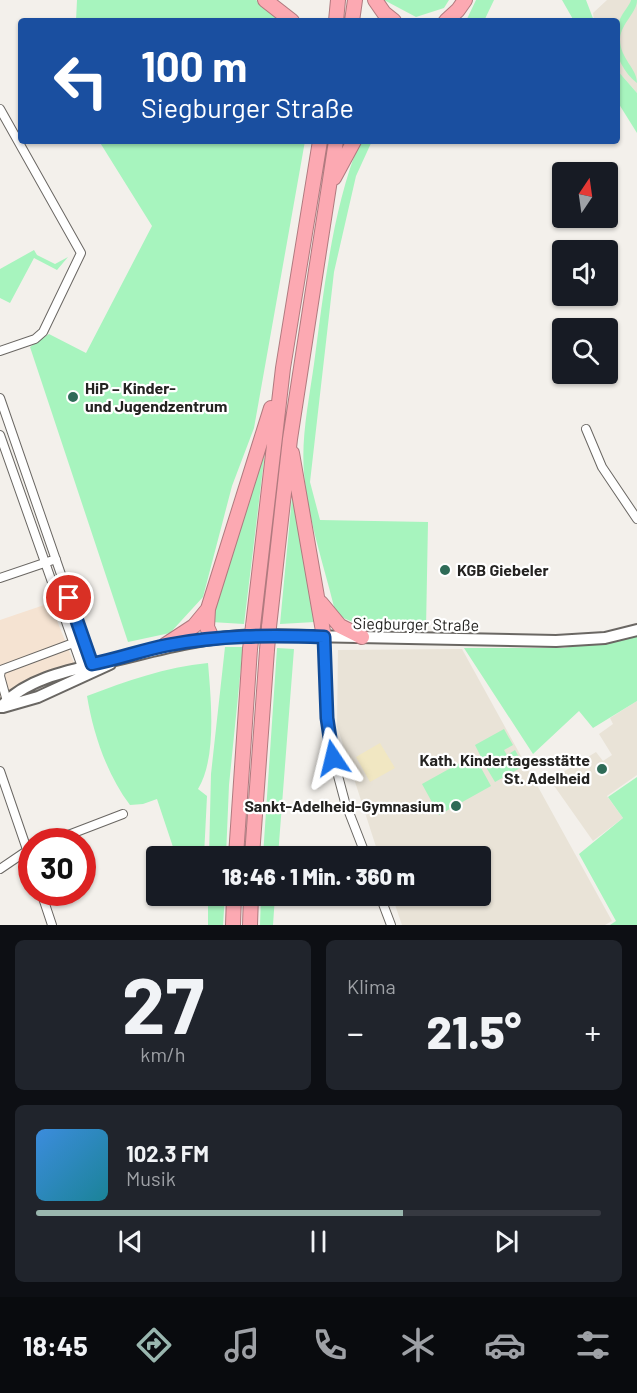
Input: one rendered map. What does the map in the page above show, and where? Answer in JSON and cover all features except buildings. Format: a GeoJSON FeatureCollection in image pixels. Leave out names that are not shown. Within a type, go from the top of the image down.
{"type":"FeatureCollection","features":[{"type":"Feature","properties":{"kind":"highway"},"geometry":{"type":"LineString","coordinates":[[265,0],[288,18]]}},
{"type":"Feature","properties":{"kind":"highway"},"geometry":{"type":"LineString","coordinates":[[336,18],[338,0]]}},
{"type":"Feature","properties":{"kind":"highway"},"geometry":{"type":"LineString","coordinates":[[352,18],[355,0]]}},
{"type":"Feature","properties":{"kind":"highway"},"geometry":{"type":"LineString","coordinates":[[375,0],[384,14],[390,18]]}},
{"type":"Feature","properties":{"kind":"highway"},"geometry":{"type":"LineString","coordinates":[[449,18],[465,0]]}},
{"type":"Feature","properties":{"kind":"highway"},"geometry":{"type":"LineString","coordinates":[[462,18],[471,0]]}},
{"type":"Feature","properties":{"kind":"highway"},"geometry":{"type":"LineString","coordinates":[[237,846],[250,649],[283,368],[319,144]]}},
{"type":"Feature","properties":{"kind":"highway"},"geometry":{"type":"LineString","coordinates":[[253,846],[269,627],[290,439],[336,144]]}},
{"type":"Feature","properties":{"kind":"highway"},"geometry":{"type":"LineString","coordinates":[[329,188],[352,144]]}},
{"type":"Feature","properties":{"kind":"highway"},"geometry":{"type":"LineString","coordinates":[[212,638],[207,627],[208,609],[283,368]]}},
{"type":"Feature","properties":{"kind":"highway"},"geometry":{"type":"LineString","coordinates":[[290,439],[324,637]]}},
{"type":"Feature","properties":{"kind":"highway"},"geometry":{"type":"LineString","coordinates":[[318,598],[337,624],[362,637]]}},
{"type":"Feature","properties":{"kind":"highway"},"geometry":{"type":"LineString","coordinates":[[165,645],[194,626],[208,609]]}},
{"type":"Feature","properties":{"kind":"highway"},"geometry":{"type":"LineString","coordinates":[[233,925],[234,906]]}},
{"type":"Feature","properties":{"kind":"highway"},"geometry":{"type":"LineString","coordinates":[[249,925],[250,906]]}},
{"type":"Feature","properties":{"kind":"main road","name":"Siegburger Straße"},"geometry":{"type":"LineString","coordinates":[[4,706],[51,677],[87,669],[165,645],[212,638],[256,635],[556,641],[605,638],[637,630]]}},
{"type":"Feature","properties":{"kind":"street"},"geometry":{"type":"LineString","coordinates":[[0,109],[18,141]]}},
{"type":"Feature","properties":{"kind":"street"},"geometry":{"type":"LineString","coordinates":[[0,351],[35,339],[43,332],[81,253],[20,144]]}},
{"type":"Feature","properties":{"kind":"street"},"geometry":{"type":"LineString","coordinates":[[0,398],[84,640],[87,669]]}},
{"type":"Feature","properties":{"kind":"street"},"geometry":{"type":"LineString","coordinates":[[586,429],[602,467],[637,519]]}},
{"type":"Feature","properties":{"kind":"street"},"geometry":{"type":"LineString","coordinates":[[0,435],[73,643],[87,669]]}},
{"type":"Feature","properties":{"kind":"street"},"geometry":{"type":"LineString","coordinates":[[0,578],[56,559]]}},
{"type":"Feature","properties":{"kind":"street"},"geometry":{"type":"LineString","coordinates":[[324,637],[329,742],[345,802],[362,846]]}},
{"type":"Feature","properties":{"kind":"street","name":"Siegburger Straße"},"geometry":{"type":"LineString","coordinates":[[4,706],[1,670],[84,640]]}},
{"type":"Feature","properties":{"kind":"street"},"geometry":{"type":"LineString","coordinates":[[0,771],[21,828]]}},
{"type":"Feature","properties":{"kind":"street"},"geometry":{"type":"LineString","coordinates":[[86,828],[123,814]]}},
{"type":"Feature","properties":{"kind":"street"},"geometry":{"type":"LineString","coordinates":[[0,869],[18,857]]}},
{"type":"Feature","properties":{"kind":"street"},"geometry":{"type":"LineString","coordinates":[[46,906],[52,925]]}},
{"type":"Feature","properties":{"kind":"street"},"geometry":{"type":"LineString","coordinates":[[384,906],[391,925]]}},
{"type":"Feature","properties":{"kind":"shaded area"},"geometry":{"type":"Polygon","coordinates":[[[607,0],[637,0],[637,93],[620,73],[620,18],[594,18],[593,13],[607,0]]]}},
{"type":"Feature","properties":{"kind":"shaded area"},"geometry":{"type":"Polygon","coordinates":[[[50,603],[76,668],[0,697],[0,620],[50,603]]]}},
{"type":"Feature","properties":{"kind":"shaded area","name":"Sankt-Adelheid-Gymnasium"},"geometry":{"type":"Polygon","coordinates":[[[462,649],[612,921],[605,925],[402,925],[395,906],[491,906],[491,846],[376,846],[337,726],[338,650],[462,649]]]}},
{"type":"Feature","properties":{"kind":"shaded area","name":"Kath. Kindertagesstätte St. Adelheid"},"geometry":{"type":"Polygon","coordinates":[[[637,701],[637,775],[607,796],[623,818],[593,841],[550,780],[596,752],[603,761],[612,755],[599,734],[613,724],[610,718],[637,701]]]}},
{"type":"Feature","properties":{"kind":"green space"},"geometry":{"type":"Polygon","coordinates":[[[77,0],[256,0],[283,18],[76,18],[77,0]]]}},
{"type":"Feature","properties":{"kind":"green space"},"geometry":{"type":"Polygon","coordinates":[[[384,0],[449,0],[444,8],[416,17],[384,0]]]}},
{"type":"Feature","properties":{"kind":"green space"},"geometry":{"type":"Polygon","coordinates":[[[476,0],[494,0],[485,18],[467,18],[476,0]]]}},
{"type":"Feature","properties":{"kind":"green space"},"geometry":{"type":"Polygon","coordinates":[[[562,0],[586,0],[593,18],[572,18],[562,0]]]}},
{"type":"Feature","properties":{"kind":"green space"},"geometry":{"type":"Polygon","coordinates":[[[631,0],[637,0],[620,39],[620,19],[631,0]]]}},
{"type":"Feature","properties":{"kind":"green space"},"geometry":{"type":"Polygon","coordinates":[[[620,39],[623,52],[637,83],[625,70],[621,62],[620,39]]]}},
{"type":"Feature","properties":{"kind":"green space"},"geometry":{"type":"Polygon","coordinates":[[[620,73],[637,93],[637,133],[620,106],[620,73]]]}},
{"type":"Feature","properties":{"kind":"green space"},"geometry":{"type":"Polygon","coordinates":[[[101,144],[304,144],[254,428],[232,486],[203,597],[170,633],[128,642],[30,347],[49,334],[86,353],[152,226],[101,144]]]}},
{"type":"Feature","properties":{"kind":"green space"},"geometry":{"type":"Polygon","coordinates":[[[359,144],[371,144],[356,176],[334,272],[310,482],[320,520],[428,522],[426,629],[353,622],[336,615],[306,491],[303,459],[305,432],[326,279],[336,222],[350,167],[359,144]]]}},
{"type":"Feature","properties":{"kind":"green space"},"geometry":{"type":"Polygon","coordinates":[[[34,250],[37,255],[55,264],[68,257],[57,270],[34,258],[10,303],[0,298],[0,269],[34,250]]]}},
{"type":"Feature","properties":{"kind":"green space"},"geometry":{"type":"Polygon","coordinates":[[[265,452],[244,624],[211,622],[265,452]]]}},
{"type":"Feature","properties":{"kind":"green space"},"geometry":{"type":"Polygon","coordinates":[[[294,476],[307,580],[315,622],[280,624],[294,476]]]}},
{"type":"Feature","properties":{"kind":"green space"},"geometry":{"type":"Polygon","coordinates":[[[637,635],[637,701],[593,728],[579,711],[533,754],[464,648],[564,648],[637,635]]]}},
{"type":"Feature","properties":{"kind":"green space"},"geometry":{"type":"Polygon","coordinates":[[[225,647],[243,647],[229,785],[226,846],[209,846],[211,774],[225,647]]]}},
{"type":"Feature","properties":{"kind":"green space"},"geometry":{"type":"Polygon","coordinates":[[[277,648],[294,649],[279,846],[264,846],[277,648]]]}},
{"type":"Feature","properties":{"kind":"green space"},"geometry":{"type":"Polygon","coordinates":[[[208,663],[211,711],[210,745],[204,776],[198,789],[207,796],[204,846],[173,846],[157,799],[143,804],[130,805],[114,781],[97,739],[87,696],[161,671],[208,663]]]}},
{"type":"Feature","properties":{"kind":"green space"},"geometry":{"type":"Polygon","coordinates":[[[504,729],[513,745],[504,750],[507,755],[515,750],[524,766],[495,782],[486,767],[495,762],[492,757],[483,761],[475,745],[504,729]]]}},
{"type":"Feature","properties":{"kind":"green space"},"geometry":{"type":"Polygon","coordinates":[[[474,755],[491,786],[439,815],[422,784],[474,755]]]}},
{"type":"Feature","properties":{"kind":"green space"},"geometry":{"type":"Polygon","coordinates":[[[637,777],[637,925],[610,925],[616,921],[579,854],[623,818],[608,797],[637,777]]]}},
{"type":"Feature","properties":{"kind":"green space"},"geometry":{"type":"Polygon","coordinates":[[[208,906],[224,906],[223,925],[208,925],[208,906]]]}},
{"type":"Feature","properties":{"kind":"green space"},"geometry":{"type":"Polygon","coordinates":[[[261,906],[274,906],[273,925],[260,925],[261,906]]]}},
{"type":"Feature","properties":{"kind":"sand"},"geometry":{"type":"Polygon","coordinates":[[[380,743],[395,768],[370,782],[356,757],[380,743]]]}},
{"type":"Feature","properties":{"kind":"place","name":"HiP – Kinder- und Jugendzentrum"},"geometry":{"type":"Point","coordinates":[73,397]}},
{"type":"Feature","properties":{"kind":"place","name":"KGB Giebeler"},"geometry":{"type":"Point","coordinates":[445,570]}},
{"type":"Feature","properties":{"kind":"place","name":"Kath. Kindertagesstätte St. Adelheid"},"geometry":{"type":"Point","coordinates":[602,769]}},
{"type":"Feature","properties":{"kind":"place","name":"Sankt-Adelheid-Gymnasium"},"geometry":{"type":"Point","coordinates":[456,806]}},
{"type":"Feature","properties":{"kind":"route"},"geometry":{"type":"LineString","coordinates":[[69,598],[92,664],[124,658],[165,645],[212,638],[240,635],[324,637],[327,718],[333,758]]}}]}
